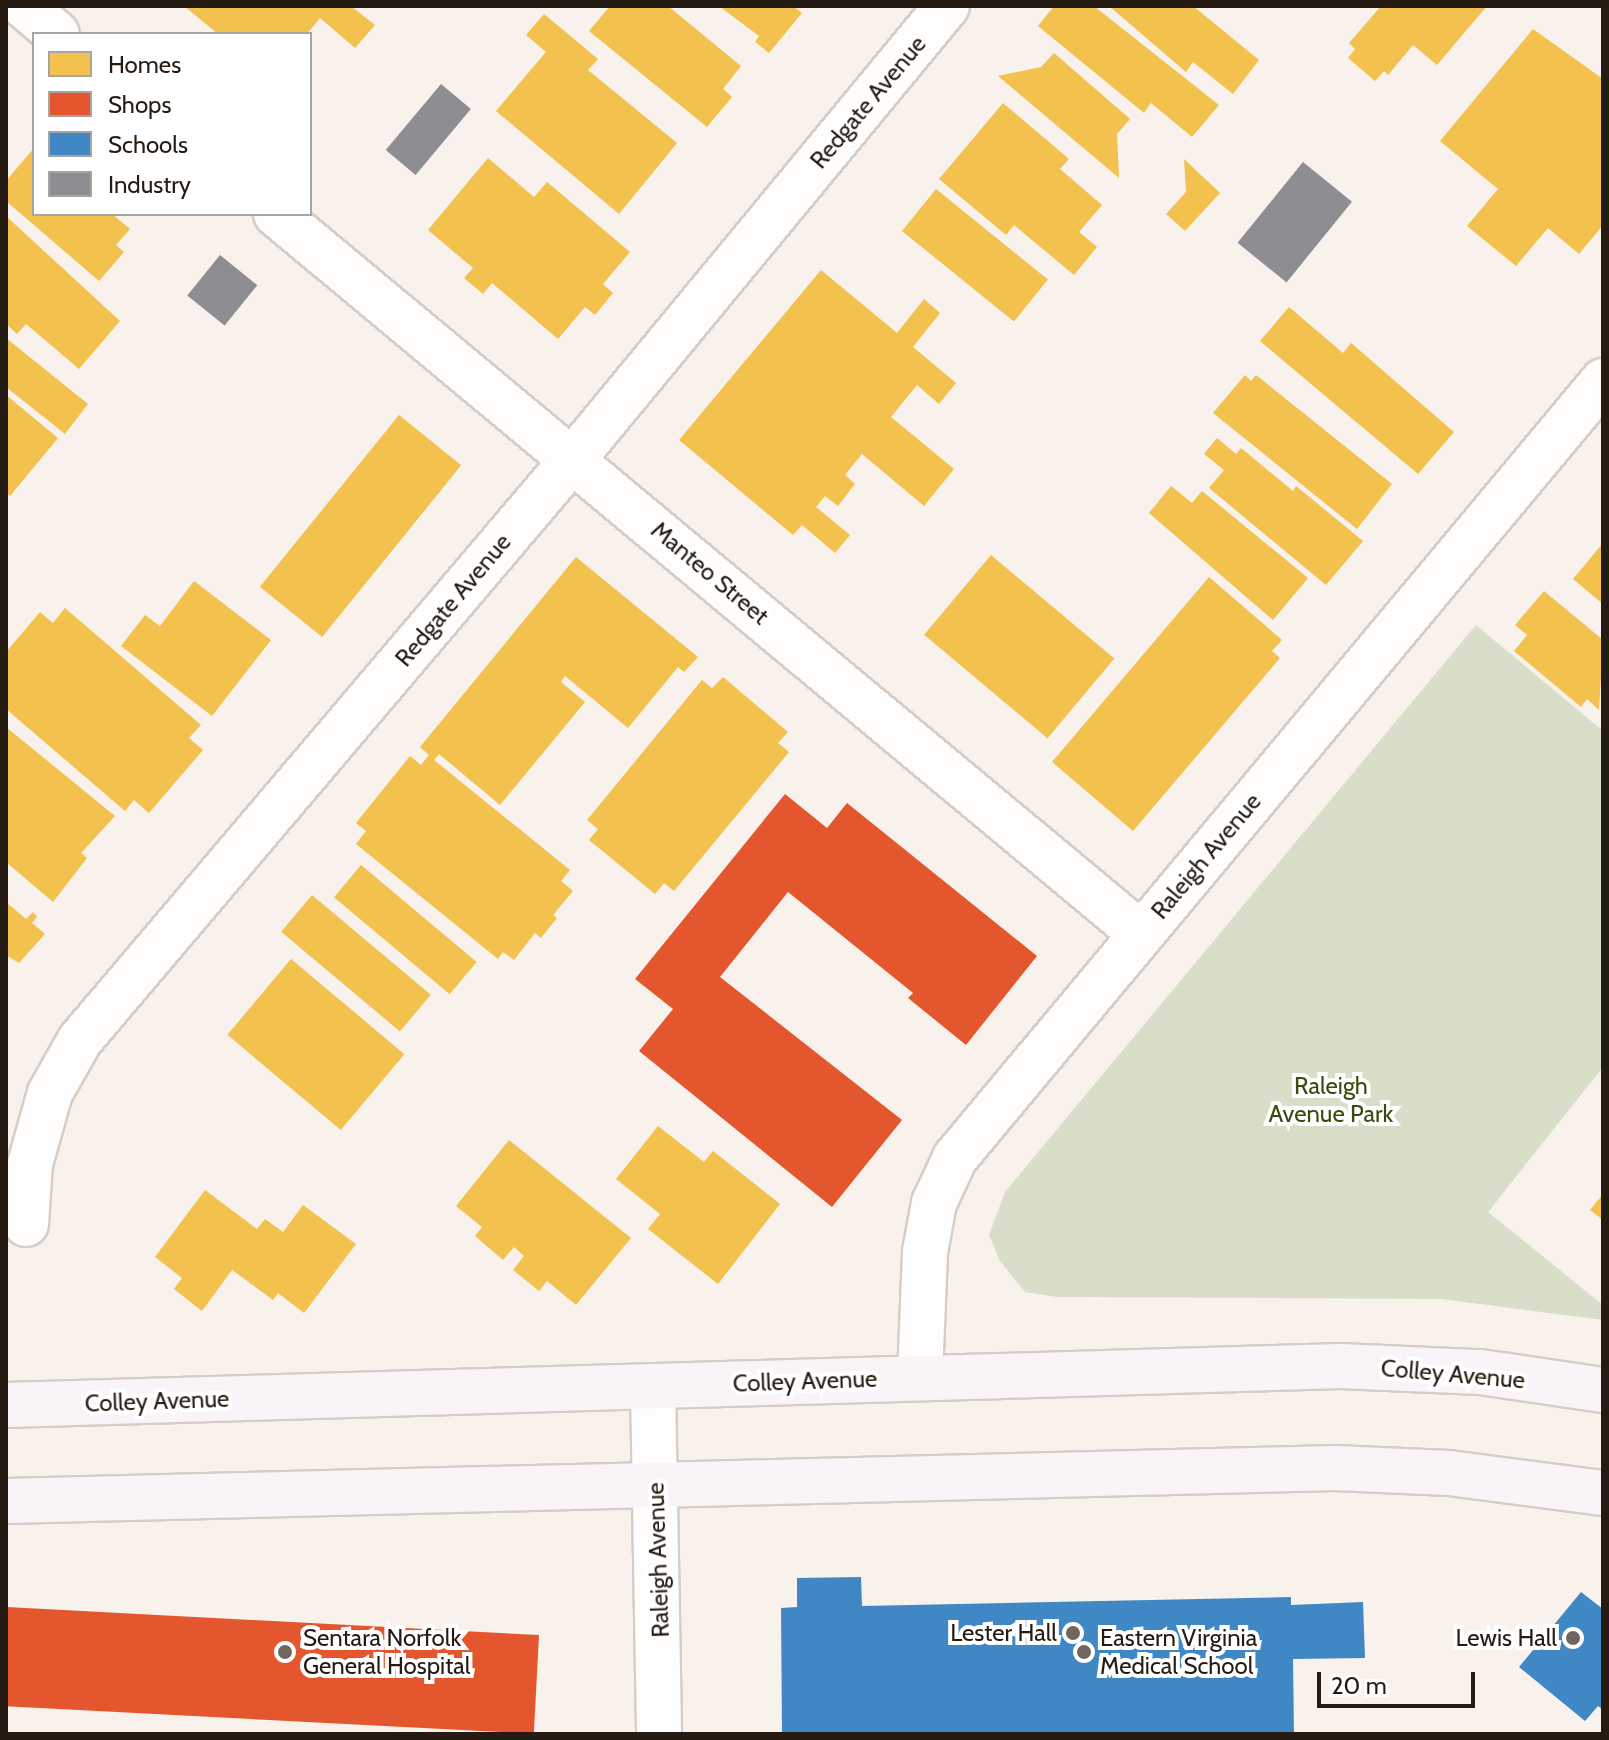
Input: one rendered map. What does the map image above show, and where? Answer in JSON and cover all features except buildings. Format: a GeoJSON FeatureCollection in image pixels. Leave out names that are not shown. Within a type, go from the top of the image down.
{"type":"FeatureCollection","features":[{"type":"Feature","properties":{"kind":"main road","name":"Colley Avenue"},"geometry":{"type":"LineString","coordinates":[[6,1405],[1340,1366],[1480,1372],[1603,1390]]}},
{"type":"Feature","properties":{"kind":"main road"},"geometry":{"type":"LineString","coordinates":[[6,1501],[1335,1468],[1449,1473],[1603,1493]]}},
{"type":"Feature","properties":{"kind":"street"},"geometry":{"type":"LineString","coordinates":[[24,6],[55,32]]}},
{"type":"Feature","properties":{"kind":"street","name":"Redgate Avenue"},"geometry":{"type":"LineString","coordinates":[[26,1224],[30,1164],[50,1093],[80,1040],[574,458],[947,6]]}},
{"type":"Feature","properties":{"kind":"street","name":"Manteo Street"},"geometry":{"type":"LineString","coordinates":[[278,216],[574,458],[1141,934]]}},
{"type":"Feature","properties":{"kind":"street","name":"Raleigh Avenue"},"geometry":{"type":"LineString","coordinates":[[920,1377],[925,1252],[934,1203],[955,1158],[1603,381]]}},
{"type":"Feature","properties":{"kind":"street","name":"Raleigh Avenue"},"geometry":{"type":"LineString","coordinates":[[653,1386],[659,1734]]}},
{"type":"Feature","properties":{"kind":"green space","name":"Raleigh Avenue Park"},"geometry":{"type":"Polygon","coordinates":[[[1476,625],[1603,731],[1603,1067],[1488,1212],[1603,1305],[1603,1320],[1441,1299],[1057,1297],[1025,1292],[1000,1261],[989,1235],[1005,1192],[1476,625]]]}},
{"type":"Feature","properties":{"kind":"place","name":"Lester Hall"},"geometry":{"type":"Point","coordinates":[1073,1633]}},
{"type":"Feature","properties":{"kind":"place","name":"Lewis Hall"},"geometry":{"type":"Point","coordinates":[1573,1638]}},
{"type":"Feature","properties":{"kind":"place","name":"Sentara Norfolk General Hospital"},"geometry":{"type":"Point","coordinates":[285,1652]}},
{"type":"Feature","properties":{"kind":"place","name":"Eastern Virginia Medical School"},"geometry":{"type":"Point","coordinates":[1084,1652]}}]}
